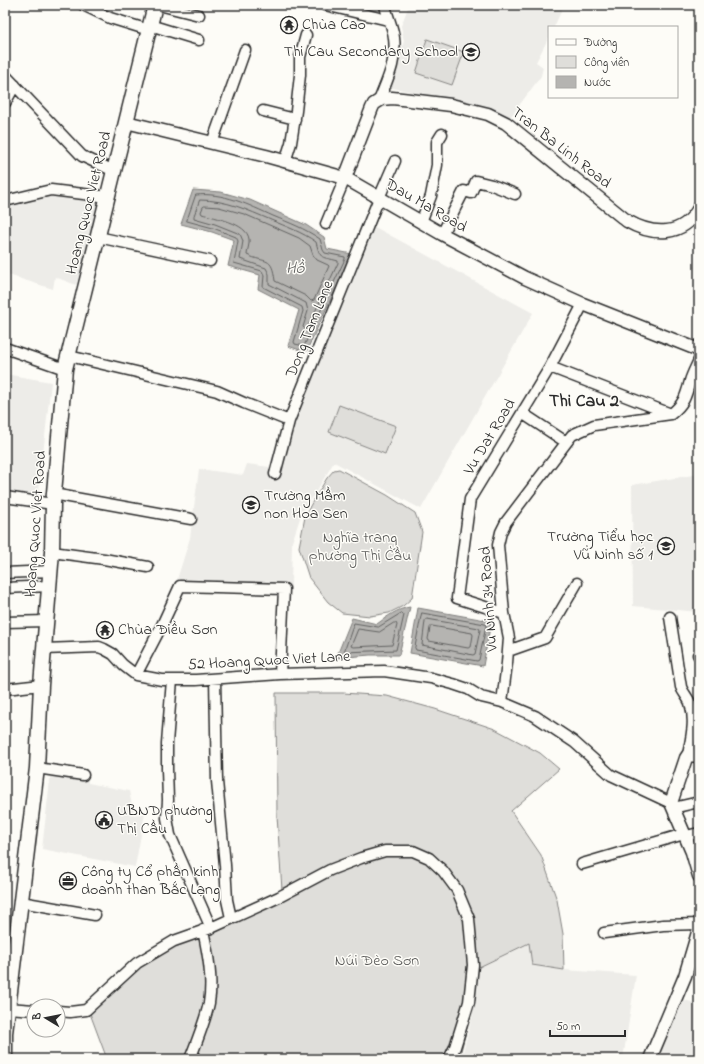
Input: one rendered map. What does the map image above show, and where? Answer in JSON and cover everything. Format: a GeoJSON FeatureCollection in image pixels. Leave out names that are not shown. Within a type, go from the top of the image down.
{"type":"FeatureCollection","features":[{"type":"Feature","properties":{"kind":"main road","name":"Hoang Quoc Viet Road"},"geometry":{"type":"LineString","coordinates":[[5,1055],[5,1033],[37,768],[41,685],[51,571],[53,499],[65,369],[155,5]]}},
{"type":"Feature","properties":{"kind":"street"},"geometry":{"type":"LineString","coordinates":[[159,5],[199,15]]}},
{"type":"Feature","properties":{"kind":"street"},"geometry":{"type":"LineString","coordinates":[[325,5],[388,20]]}},
{"type":"Feature","properties":{"kind":"street"},"geometry":{"type":"LineString","coordinates":[[326,224],[370,111],[374,104],[379,101],[391,70],[394,54],[394,37],[385,5]]}},
{"type":"Feature","properties":{"kind":"street"},"geometry":{"type":"LineString","coordinates":[[86,6],[110,18],[199,40]]}},
{"type":"Feature","properties":{"kind":"street"},"geometry":{"type":"LineString","coordinates":[[285,162],[291,143],[300,75],[300,57],[306,35]]}},
{"type":"Feature","properties":{"kind":"street"},"geometry":{"type":"LineString","coordinates":[[212,143],[245,50]]}},
{"type":"Feature","properties":{"kind":"street"},"geometry":{"type":"LineString","coordinates":[[5,75],[82,156],[114,171]]}},
{"type":"Feature","properties":{"kind":"street"},"geometry":{"type":"LineString","coordinates":[[5,103],[15,85]]}},
{"type":"Feature","properties":{"kind":"street","name":"Tran Ba Linh Road"},"geometry":{"type":"LineString","coordinates":[[379,101],[387,98],[402,99],[451,105],[488,114],[506,123],[627,221],[644,229],[659,232],[672,230],[688,223],[699,208]]}},
{"type":"Feature","properties":{"kind":"street"},"geometry":{"type":"LineString","coordinates":[[263,111],[295,118]]}},
{"type":"Feature","properties":{"kind":"street","name":"Dau Ma Road"},"geometry":{"type":"LineString","coordinates":[[126,122],[266,156],[345,178],[442,234],[525,278],[583,304],[699,350]]}},
{"type":"Feature","properties":{"kind":"street"},"geometry":{"type":"LineString","coordinates":[[421,222],[435,181],[437,142],[442,134]]}},
{"type":"Feature","properties":{"kind":"street","name":"Dong Tam Lane"},"geometry":{"type":"LineString","coordinates":[[275,474],[289,421],[395,161]]}},
{"type":"Feature","properties":{"kind":"street"},"geometry":{"type":"LineString","coordinates":[[442,234],[464,191],[471,193],[476,181],[492,185],[515,194]]}},
{"type":"Feature","properties":{"kind":"street"},"geometry":{"type":"LineString","coordinates":[[5,201],[51,190],[108,197]]}},
{"type":"Feature","properties":{"kind":"street"},"geometry":{"type":"LineString","coordinates":[[98,237],[210,261]]}},
{"type":"Feature","properties":{"kind":"street","name":"Vu Dat Road"},"geometry":{"type":"LineString","coordinates":[[504,613],[457,598],[470,499],[550,367],[583,304]]}},
{"type":"Feature","properties":{"kind":"street"},"geometry":{"type":"LineString","coordinates":[[5,348],[65,369]]}},
{"type":"Feature","properties":{"kind":"street"},"geometry":{"type":"LineString","coordinates":[[68,356],[217,391],[289,421]]}},
{"type":"Feature","properties":{"kind":"street"},"geometry":{"type":"LineString","coordinates":[[550,367],[671,414],[678,408],[686,396],[690,380],[699,360]]}},
{"type":"Feature","properties":{"kind":"street"},"geometry":{"type":"LineString","coordinates":[[522,413],[566,442]]}},
{"type":"Feature","properties":{"kind":"street","name":"Vu Ninh 34 Road"},"geometry":{"type":"LineString","coordinates":[[502,702],[509,638],[504,613],[498,546],[501,532],[514,510],[572,435],[594,425],[671,414]]}},
{"type":"Feature","properties":{"kind":"street"},"geometry":{"type":"LineString","coordinates":[[5,497],[53,499],[191,519]]}},
{"type":"Feature","properties":{"kind":"street"},"geometry":{"type":"LineString","coordinates":[[52,552],[104,558],[148,568]]}},
{"type":"Feature","properties":{"kind":"street"},"geometry":{"type":"LineString","coordinates":[[5,573],[51,571]]}},
{"type":"Feature","properties":{"kind":"street"},"geometry":{"type":"LineString","coordinates":[[508,651],[545,638],[577,583]]}},
{"type":"Feature","properties":{"kind":"street"},"geometry":{"type":"LineString","coordinates":[[5,588],[50,586]]}},
{"type":"Feature","properties":{"kind":"street"},"geometry":{"type":"LineString","coordinates":[[136,675],[180,586],[284,589],[280,674]]}},
{"type":"Feature","properties":{"kind":"street"},"geometry":{"type":"LineString","coordinates":[[670,617],[681,687],[683,693],[690,702],[694,725],[694,756],[684,762],[672,805],[692,852],[699,876]]}},
{"type":"Feature","properties":{"kind":"street"},"geometry":{"type":"LineString","coordinates":[[5,622],[47,621]]}},
{"type":"Feature","properties":{"kind":"street","name":"52 Hoang Quoc Viet Lane"},"geometry":{"type":"LineString","coordinates":[[44,649],[104,648],[113,654],[122,665],[136,675],[172,680],[372,671],[406,674],[431,678],[453,684],[468,689],[481,697],[502,702]]}},
{"type":"Feature","properties":{"kind":"street"},"geometry":{"type":"LineString","coordinates":[[215,679],[217,781],[227,900],[231,918]]}},
{"type":"Feature","properties":{"kind":"street"},"geometry":{"type":"LineString","coordinates":[[172,680],[167,744],[167,818],[170,835],[207,929],[211,978],[208,1004],[190,1059]]}},
{"type":"Feature","properties":{"kind":"street"},"geometry":{"type":"LineString","coordinates":[[5,689],[41,685]]}},
{"type":"Feature","properties":{"kind":"street"},"geometry":{"type":"LineString","coordinates":[[502,702],[535,716],[574,742],[611,775],[672,805],[699,802]]}},
{"type":"Feature","properties":{"kind":"street"},"geometry":{"type":"LineString","coordinates":[[37,768],[83,775]]}},
{"type":"Feature","properties":{"kind":"street"},"geometry":{"type":"LineString","coordinates":[[582,864],[685,835],[699,833]]}},
{"type":"Feature","properties":{"kind":"street"},"geometry":{"type":"LineString","coordinates":[[66,1012],[86,1010],[137,963],[174,941],[207,929],[279,897],[330,870],[361,858],[385,851],[413,851],[429,858],[443,871],[457,890],[469,919],[473,965],[470,1002],[455,1047],[449,1059]]}},
{"type":"Feature","properties":{"kind":"street"},"geometry":{"type":"LineString","coordinates":[[21,902],[95,915]]}},
{"type":"Feature","properties":{"kind":"street"},"geometry":{"type":"LineString","coordinates":[[604,934],[662,925],[699,924]]}},
{"type":"Feature","properties":{"kind":"street"},"geometry":{"type":"LineString","coordinates":[[650,1059],[685,976],[699,929]]}},
{"type":"Feature","properties":{"kind":"street"},"geometry":{"type":"LineString","coordinates":[[8,1008],[26,1009]]}},
{"type":"Feature","properties":{"kind":"shaded area","name":"Thi Cau Secondary School"},"geometry":{"type":"Polygon","coordinates":[[[409,5],[564,5],[554,26],[548,26],[548,39],[536,62],[543,67],[541,76],[509,119],[488,109],[389,87],[404,41],[401,26],[409,5]]]}},
{"type":"Feature","properties":{"kind":"shaded area"},"geometry":{"type":"Polygon","coordinates":[[[47,191],[104,197],[76,285],[55,277],[53,289],[5,274],[5,201],[47,191]]]}},
{"type":"Feature","properties":{"kind":"shaded area"},"geometry":{"type":"Polygon","coordinates":[[[373,226],[533,313],[421,509],[334,462],[300,518],[292,542],[291,587],[175,586],[190,538],[199,469],[243,475],[247,464],[270,467],[285,429],[293,429],[373,226]]]}},
{"type":"Feature","properties":{"kind":"shaded area"},"geometry":{"type":"Polygon","coordinates":[[[5,374],[51,382],[38,499],[5,496],[5,374]]]}},
{"type":"Feature","properties":{"kind":"shaded area","name":"Trường Tiểu học Vũ Ninh số 1"},"geometry":{"type":"Polygon","coordinates":[[[699,474],[699,612],[633,606],[632,485],[699,474]]]}},
{"type":"Feature","properties":{"kind":"shaded area"},"geometry":{"type":"Polygon","coordinates":[[[51,771],[88,777],[88,783],[129,791],[134,815],[145,813],[135,867],[42,849],[51,771]]]}},
{"type":"Feature","properties":{"kind":"shaded area"},"geometry":{"type":"Polygon","coordinates":[[[529,943],[532,965],[564,970],[636,975],[623,1059],[461,1059],[472,1017],[477,968],[529,943]]]}},
{"type":"Feature","properties":{"kind":"shaded area"},"geometry":{"type":"Polygon","coordinates":[[[680,999],[699,1004],[699,1059],[657,1059],[680,999]]]}},
{"type":"Feature","properties":{"kind":"green space"},"geometry":{"type":"Polygon","coordinates":[[[427,39],[464,52],[452,85],[416,73],[427,39]]]}},
{"type":"Feature","properties":{"kind":"green space"},"geometry":{"type":"Polygon","coordinates":[[[339,405],[396,426],[385,454],[329,432],[339,405]]]}},
{"type":"Feature","properties":{"kind":"green space","name":"Nghĩa trang phường Thị Cầu"},"geometry":{"type":"Polygon","coordinates":[[[339,469],[387,495],[415,513],[422,532],[412,598],[403,606],[389,613],[370,616],[342,613],[328,602],[309,578],[299,547],[305,517],[327,478],[334,470],[339,469]]]}},
{"type":"Feature","properties":{"kind":"green space"},"geometry":{"type":"Polygon","coordinates":[[[276,693],[343,693],[387,696],[435,709],[495,729],[540,753],[559,769],[511,811],[541,855],[557,900],[563,934],[564,970],[532,965],[529,943],[477,968],[477,944],[474,918],[464,896],[435,860],[387,849],[282,890],[277,816],[276,693]]]}},
{"type":"Feature","properties":{"kind":"green space","name":"Núi Đèo Sơn"},"geometry":{"type":"Polygon","coordinates":[[[414,854],[435,862],[461,894],[475,967],[470,1016],[459,1059],[107,1059],[88,1008],[132,969],[164,949],[342,868],[376,855],[414,854]]]}},
{"type":"Feature","properties":{"kind":"water","name":"Hồ"},"geometry":{"type":"Polygon","coordinates":[[[193,190],[221,192],[250,200],[306,225],[324,237],[327,249],[352,254],[306,352],[288,346],[299,310],[258,289],[260,275],[228,266],[234,240],[212,232],[181,224],[193,190]]]}},
{"type":"Feature","properties":{"kind":"water"},"geometry":{"type":"Polygon","coordinates":[[[410,607],[399,655],[370,655],[336,658],[352,618],[377,624],[397,611],[410,607]]]}},
{"type":"Feature","properties":{"kind":"water"},"geometry":{"type":"Polygon","coordinates":[[[418,608],[491,621],[483,666],[410,653],[418,608]]]}},
{"type":"Feature","properties":{"kind":"place","name":"Chùa Cao"},"geometry":{"type":"Point","coordinates":[289,25]}},
{"type":"Feature","properties":{"kind":"place","name":"Thi Cau Secondary School"},"geometry":{"type":"Point","coordinates":[471,52]}},
{"type":"Feature","properties":{"kind":"place","name":"Trường Mầm non Hoa Sen"},"geometry":{"type":"Point","coordinates":[251,505]}},
{"type":"Feature","properties":{"kind":"place","name":"Trường Tiểu học Vũ Ninh số 1"},"geometry":{"type":"Point","coordinates":[666,546]}},
{"type":"Feature","properties":{"kind":"place","name":"Chùa Điều Sơn"},"geometry":{"type":"Point","coordinates":[105,630]}},
{"type":"Feature","properties":{"kind":"place","name":"UBND phường Thị Cầu"},"geometry":{"type":"Point","coordinates":[104,820]}},
{"type":"Feature","properties":{"kind":"place","name":"Công ty Cổ phần kinh doanh than Bắc Lạng"},"geometry":{"type":"Point","coordinates":[68,881]}},
{"type":"Feature","properties":{"kind":"district","name":"Thi Cau 2"},"geometry":{"type":"Point","coordinates":[584,402]}}]}
